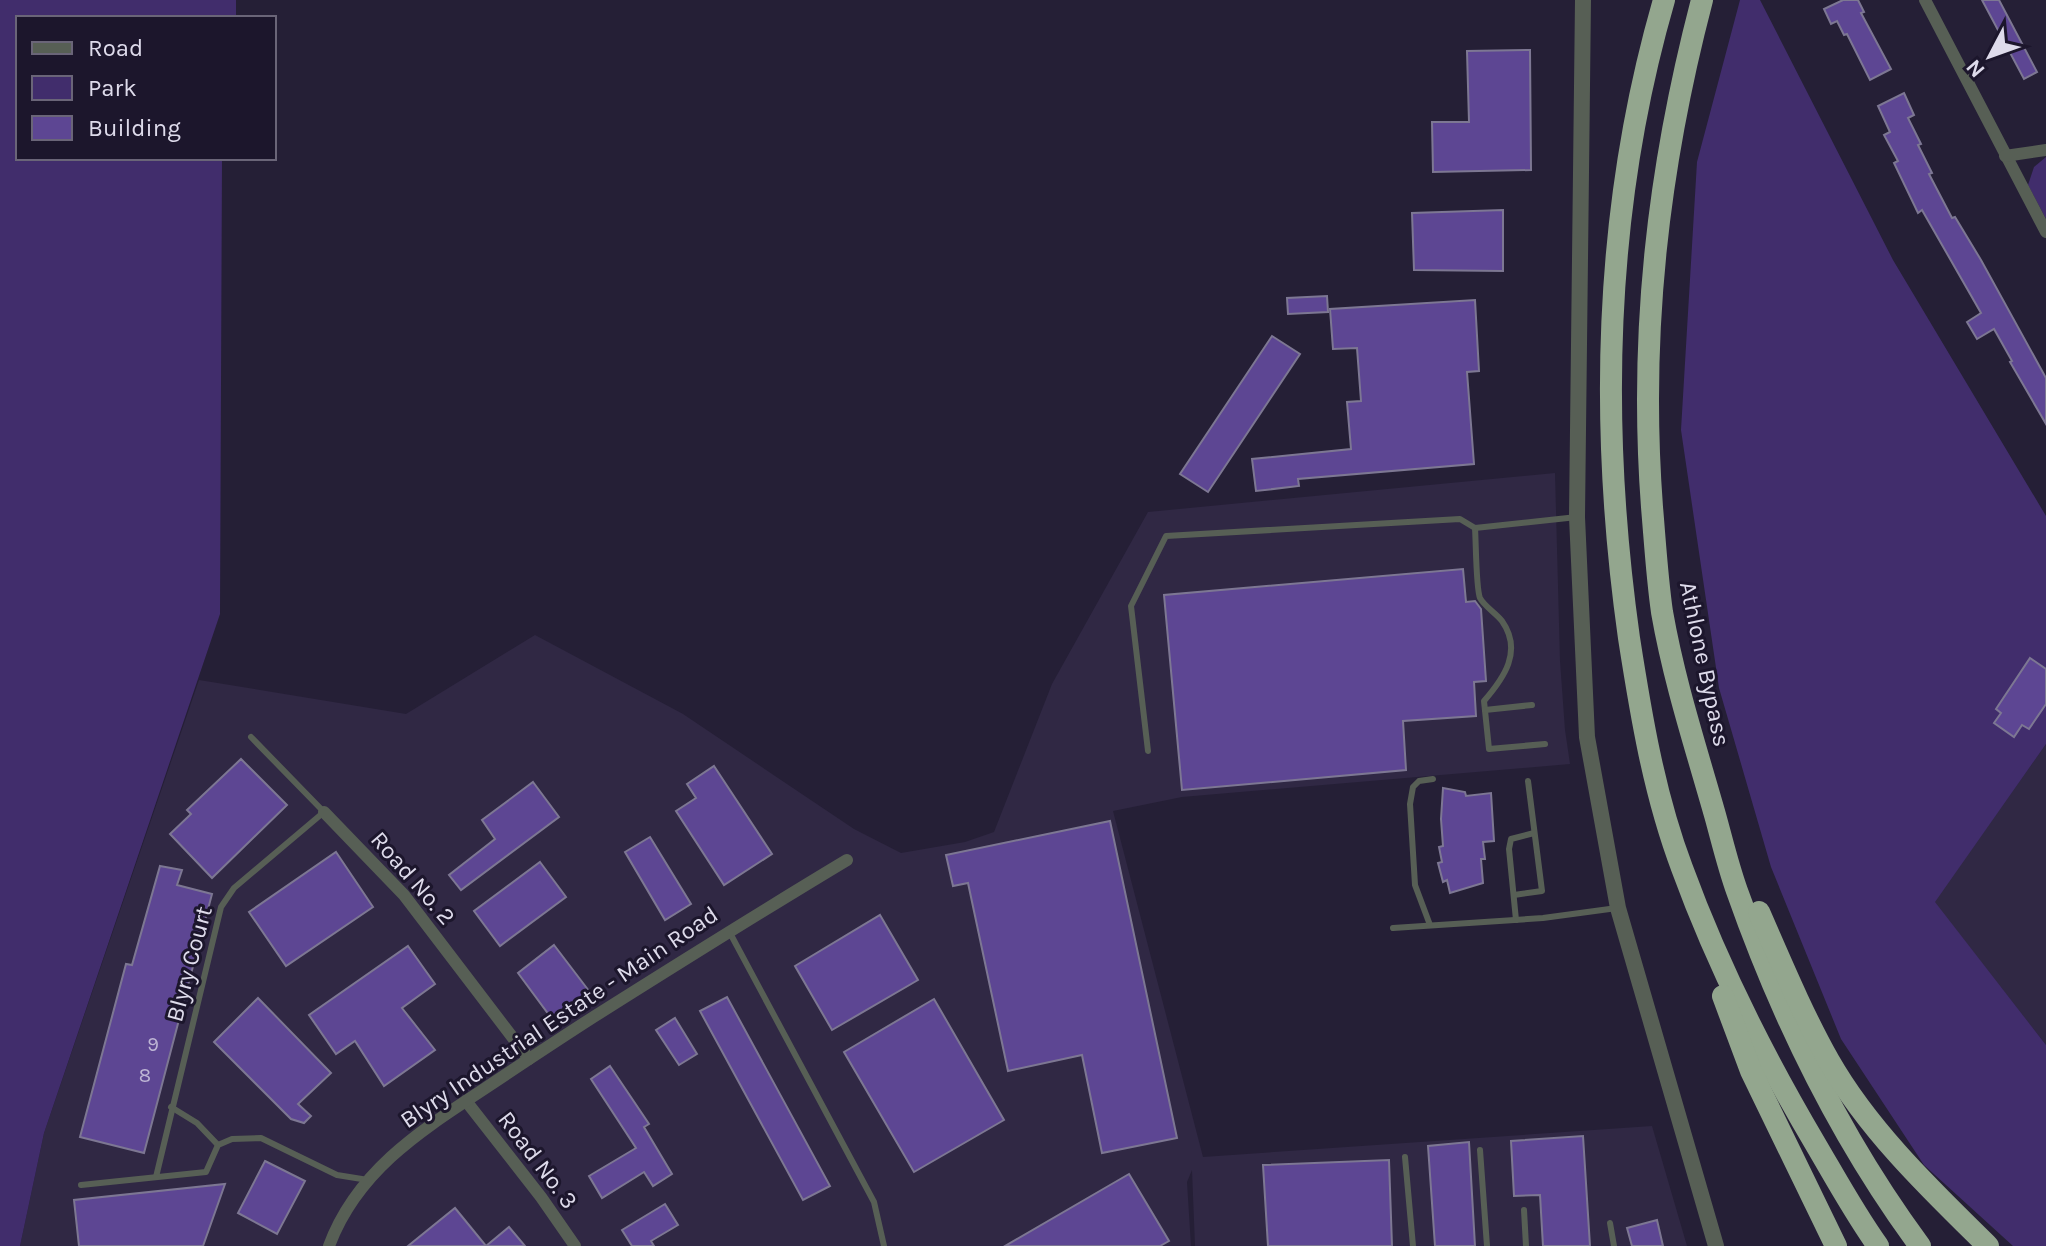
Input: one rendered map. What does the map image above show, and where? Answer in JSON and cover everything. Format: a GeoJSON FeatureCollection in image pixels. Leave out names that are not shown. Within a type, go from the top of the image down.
{"type":"FeatureCollection","features":[{"type":"Feature","properties":{"kind":"highway"},"geometry":{"type":"LineString","coordinates":[[1664,0],[1633,125],[1618,237],[1610,358],[1611,452],[1623,593],[1642,723],[1706,953],[1751,1071],[1836,1246]]}},
{"type":"Feature","properties":{"kind":"highway","name":"Athlone Bypass"},"geometry":{"type":"LineString","coordinates":[[1702,0],[1681,77],[1662,183],[1651,293],[1648,451],[1662,612],[1678,684],[1715,816],[1736,887],[1763,960],[1832,1106],[1891,1207],[1920,1246]]}},
{"type":"Feature","properties":{"kind":"highway"},"geometry":{"type":"LineString","coordinates":[[1715,816],[1830,1064],[1870,1119],[1922,1181],[1988,1246]]}},
{"type":"Feature","properties":{"kind":"highway"},"geometry":{"type":"LineString","coordinates":[[1681,866],[1751,1024],[1791,1102],[1878,1246]]}},
{"type":"Feature","properties":{"kind":"street"},"geometry":{"type":"LineString","coordinates":[[1583,0],[1577,517],[1587,737],[1618,908],[1716,1246]]}},
{"type":"Feature","properties":{"kind":"street"},"geometry":{"type":"LineString","coordinates":[[1925,0],[2046,232]]}},
{"type":"Feature","properties":{"kind":"street"},"geometry":{"type":"LineString","coordinates":[[2005,156],[2046,150]]}},
{"type":"Feature","properties":{"kind":"street","name":"Road No. 2"},"geometry":{"type":"LineString","coordinates":[[324,812],[404,895],[529,1059]]}},
{"type":"Feature","properties":{"kind":"street","name":"Blyry Industrial Estate - Main Road"},"geometry":{"type":"LineString","coordinates":[[329,1246],[368,1180],[429,1124],[729,930],[847,860]]}},
{"type":"Feature","properties":{"kind":"street","name":"Road No. 3"},"geometry":{"type":"LineString","coordinates":[[466,1101],[575,1246]]}},
{"type":"Feature","properties":{"kind":"lane"},"geometry":{"type":"LineString","coordinates":[[1148,751],[1131,606],[1166,536],[1460,519],[1475,528],[1577,517]]}},
{"type":"Feature","properties":{"kind":"lane"},"geometry":{"type":"LineString","coordinates":[[1475,528],[1480,598],[1505,626],[1510,647],[1510,662],[1504,678],[1484,701],[1489,749],[1545,744]]}},
{"type":"Feature","properties":{"kind":"lane"},"geometry":{"type":"LineString","coordinates":[[1485,710],[1532,705]]}},
{"type":"Feature","properties":{"kind":"lane","name":"Road No. 2"},"geometry":{"type":"LineString","coordinates":[[251,737],[324,812]]}},
{"type":"Feature","properties":{"kind":"lane"},"geometry":{"type":"LineString","coordinates":[[1430,925],[1415,885],[1410,804],[1413,787],[1419,781],[1433,779]]}},
{"type":"Feature","properties":{"kind":"lane"},"geometry":{"type":"LineString","coordinates":[[1514,895],[1542,891],[1528,781]]}},
{"type":"Feature","properties":{"kind":"lane","name":"Blyry Court"},"geometry":{"type":"LineString","coordinates":[[156,1177],[221,907],[234,888],[324,812]]}},
{"type":"Feature","properties":{"kind":"lane"},"geometry":{"type":"LineString","coordinates":[[1516,920],[1509,849],[1511,839],[1534,833]]}},
{"type":"Feature","properties":{"kind":"lane"},"geometry":{"type":"LineString","coordinates":[[1393,928],[1516,920],[1618,908]]}},
{"type":"Feature","properties":{"kind":"lane"},"geometry":{"type":"LineString","coordinates":[[729,930],[874,1202],[884,1246]]}},
{"type":"Feature","properties":{"kind":"lane"},"geometry":{"type":"LineString","coordinates":[[171,1107],[197,1123],[218,1145]]}},
{"type":"Feature","properties":{"kind":"lane"},"geometry":{"type":"LineString","coordinates":[[81,1185],[206,1172],[218,1145],[232,1139],[261,1138],[337,1175],[368,1180]]}},
{"type":"Feature","properties":{"kind":"lane"},"geometry":{"type":"LineString","coordinates":[[1480,1150],[1487,1246]]}},
{"type":"Feature","properties":{"kind":"lane"},"geometry":{"type":"LineString","coordinates":[[1405,1157],[1413,1246]]}},
{"type":"Feature","properties":{"kind":"lane"},"geometry":{"type":"LineString","coordinates":[[1524,1210],[1526,1246]]}},
{"type":"Feature","properties":{"kind":"lane"},"geometry":{"type":"LineString","coordinates":[[1610,1223],[1614,1246]]}},
{"type":"Feature","properties":{"kind":"shaded area"},"geometry":{"type":"Polygon","coordinates":[[[1555,473],[1560,661],[1570,764],[1182,797],[1113,811],[1203,1157],[1652,1126],[1687,1246],[1195,1246],[1192,1170],[1187,1182],[1191,1246],[20,1246],[44,1133],[199,680],[406,714],[535,635],[683,714],[854,829],[901,853],[965,842],[994,832],[1052,684],[1148,512],[1555,473]]]}},
{"type":"Feature","properties":{"kind":"shaded area"},"geometry":{"type":"Polygon","coordinates":[[[2046,744],[2046,1045],[1934,902],[2046,744]]]}},
{"type":"Feature","properties":{"kind":"green space"},"geometry":{"type":"Polygon","coordinates":[[[0,0],[236,0],[236,16],[16,16],[16,160],[222,160],[220,614],[44,1133],[20,1246],[0,1246],[0,0]]]}},
{"type":"Feature","properties":{"kind":"green space"},"geometry":{"type":"Polygon","coordinates":[[[1740,0],[1760,0],[1893,260],[2046,516],[2046,744],[1935,902],[2046,1045],[2046,1246],[2013,1246],[1924,1165],[1841,1039],[1771,867],[1719,688],[1681,430],[1697,162],[1740,0]]]}},
{"type":"Feature","properties":{"kind":"green space"},"geometry":{"type":"Polygon","coordinates":[[[2046,157],[2046,219],[2028,185],[2034,167],[2046,157]]]}},
{"type":"Feature","properties":{"kind":"building"},"geometry":{"type":"Polygon","coordinates":[[[1843,0],[1858,0],[1864,12],[1861,13],[1891,69],[1870,80],[1847,34],[1844,35],[1837,21],[1831,24],[1824,9],[1843,0]]]}},
{"type":"Feature","properties":{"kind":"building"},"geometry":{"type":"Polygon","coordinates":[[[1982,0],[1999,0],[2037,72],[2024,79],[1982,0]]]}},
{"type":"Feature","properties":{"kind":"building"},"geometry":{"type":"Polygon","coordinates":[[[1530,50],[1531,170],[1433,172],[1432,122],[1469,122],[1467,51],[1530,50]]]}},
{"type":"Feature","properties":{"kind":"building"},"geometry":{"type":"Polygon","coordinates":[[[1904,93],[1914,115],[1908,118],[1932,173],[1929,174],[2046,378],[2046,424],[1994,329],[1977,339],[1967,322],[1981,313],[1922,210],[1918,213],[1894,163],[1898,161],[1884,135],[1890,132],[1878,106],[1904,93]]]}},
{"type":"Feature","properties":{"kind":"building"},"geometry":{"type":"Polygon","coordinates":[[[1503,210],[1503,271],[1414,270],[1412,213],[1503,210]]]}},
{"type":"Feature","properties":{"kind":"building"},"geometry":{"type":"Polygon","coordinates":[[[1327,296],[1328,312],[1288,314],[1287,298],[1327,296]]]}},
{"type":"Feature","properties":{"kind":"building"},"geometry":{"type":"Polygon","coordinates":[[[1475,300],[1479,371],[1467,372],[1474,464],[1298,479],[1299,486],[1256,491],[1252,459],[1351,449],[1347,402],[1361,401],[1357,348],[1333,349],[1330,309],[1475,300]]]}},
{"type":"Feature","properties":{"kind":"building"},"geometry":{"type":"Polygon","coordinates":[[[1272,336],[1300,354],[1208,492],[1180,474],[1272,336]]]}},
{"type":"Feature","properties":{"kind":"building"},"geometry":{"type":"Polygon","coordinates":[[[1463,569],[1466,602],[1475,601],[1481,609],[1486,681],[1474,682],[1476,716],[1403,721],[1406,770],[1182,790],[1164,595],[1463,569]]]}},
{"type":"Feature","properties":{"kind":"building"},"geometry":{"type":"Polygon","coordinates":[[[2030,658],[2046,669],[2046,704],[2029,729],[2022,725],[2014,737],[1994,723],[2001,713],[1996,709],[2030,658]]]}},
{"type":"Feature","properties":{"kind":"building"},"geometry":{"type":"Polygon","coordinates":[[[241,759],[287,805],[212,878],[170,834],[191,814],[187,810],[241,759]]]}},
{"type":"Feature","properties":{"kind":"building"},"geometry":{"type":"Polygon","coordinates":[[[714,766],[772,854],[724,885],[676,811],[696,798],[687,784],[714,766]]]}},
{"type":"Feature","properties":{"kind":"building"},"geometry":{"type":"Polygon","coordinates":[[[533,782],[559,817],[461,890],[449,875],[495,839],[482,820],[533,782]]]}},
{"type":"Feature","properties":{"kind":"building"},"geometry":{"type":"Polygon","coordinates":[[[1443,788],[1465,792],[1466,796],[1491,793],[1494,841],[1483,842],[1483,883],[1450,893],[1447,880],[1443,882],[1438,863],[1442,862],[1439,847],[1443,846],[1443,788]]]}},
{"type":"Feature","properties":{"kind":"building"},"geometry":{"type":"Polygon","coordinates":[[[1110,821],[1177,1138],[1102,1153],[1082,1055],[1008,1071],[968,883],[953,886],[946,855],[1110,821]]]}},
{"type":"Feature","properties":{"kind":"building"},"geometry":{"type":"Polygon","coordinates":[[[650,837],[691,904],[665,920],[625,852],[650,837]]]}},
{"type":"Feature","properties":{"kind":"building"},"geometry":{"type":"Polygon","coordinates":[[[336,852],[373,907],[286,966],[249,912],[336,852]]]}},
{"type":"Feature","properties":{"kind":"building"},"geometry":{"type":"Polygon","coordinates":[[[540,862],[566,897],[500,946],[474,911],[540,862]]]}},
{"type":"Feature","properties":{"kind":"building"},"geometry":{"type":"Polygon","coordinates":[[[160,866],[182,870],[177,885],[212,894],[144,1153],[80,1137],[126,964],[132,965],[160,866]]]}},
{"type":"Feature","properties":{"kind":"building"},"geometry":{"type":"Polygon","coordinates":[[[880,915],[918,980],[832,1030],[795,966],[880,915]]]}},
{"type":"Feature","properties":{"kind":"building"},"geometry":{"type":"Polygon","coordinates":[[[554,945],[589,991],[552,1019],[518,973],[554,945]]]}},
{"type":"Feature","properties":{"kind":"building"},"geometry":{"type":"Polygon","coordinates":[[[408,946],[435,984],[402,1008],[435,1050],[384,1086],[355,1041],[336,1054],[309,1015],[408,946]]]}},
{"type":"Feature","properties":{"kind":"building"},"geometry":{"type":"Polygon","coordinates":[[[727,997],[830,1186],[803,1200],[700,1011],[727,997]]]}},
{"type":"Feature","properties":{"kind":"building"},"geometry":{"type":"Polygon","coordinates":[[[258,998],[331,1073],[298,1104],[311,1116],[304,1123],[291,1119],[214,1042],[258,998]]]}},
{"type":"Feature","properties":{"kind":"building"},"geometry":{"type":"Polygon","coordinates":[[[934,999],[1004,1120],[914,1172],[844,1052],[934,999]]]}},
{"type":"Feature","properties":{"kind":"building"},"geometry":{"type":"Polygon","coordinates":[[[675,1018],[697,1054],[679,1065],[656,1030],[675,1018]]]}},
{"type":"Feature","properties":{"kind":"building"},"geometry":{"type":"Polygon","coordinates":[[[610,1066],[649,1124],[644,1127],[672,1174],[653,1186],[644,1172],[602,1198],[589,1176],[636,1148],[591,1079],[610,1066]]]}},
{"type":"Feature","properties":{"kind":"building"},"geometry":{"type":"Polygon","coordinates":[[[1583,1136],[1590,1246],[1543,1246],[1540,1195],[1514,1196],[1511,1141],[1583,1136]]]}},
{"type":"Feature","properties":{"kind":"building"},"geometry":{"type":"Polygon","coordinates":[[[1469,1142],[1475,1246],[1435,1246],[1428,1146],[1469,1142]]]}},
{"type":"Feature","properties":{"kind":"building"},"geometry":{"type":"Polygon","coordinates":[[[1389,1160],[1392,1246],[1268,1246],[1263,1165],[1389,1160]]]}},
{"type":"Feature","properties":{"kind":"building"},"geometry":{"type":"Polygon","coordinates":[[[265,1161],[305,1181],[277,1234],[238,1213],[265,1161]]]}},
{"type":"Feature","properties":{"kind":"building"},"geometry":{"type":"Polygon","coordinates":[[[1129,1174],[1169,1241],[1160,1246],[1005,1246],[1129,1174]]]}},
{"type":"Feature","properties":{"kind":"building"},"geometry":{"type":"Polygon","coordinates":[[[225,1184],[203,1246],[79,1246],[74,1200],[225,1184]]]}},
{"type":"Feature","properties":{"kind":"building"},"geometry":{"type":"Polygon","coordinates":[[[665,1204],[678,1225],[651,1241],[654,1246],[632,1246],[622,1230],[665,1204]]]}},
{"type":"Feature","properties":{"kind":"building"},"geometry":{"type":"Polygon","coordinates":[[[455,1208],[486,1246],[408,1246],[455,1208]]]}},
{"type":"Feature","properties":{"kind":"building"},"geometry":{"type":"Polygon","coordinates":[[[1657,1220],[1663,1246],[1632,1246],[1627,1228],[1657,1220]]]}},
{"type":"Feature","properties":{"kind":"building"},"geometry":{"type":"Polygon","coordinates":[[[509,1227],[525,1246],[486,1246],[509,1227]]]}}]}
